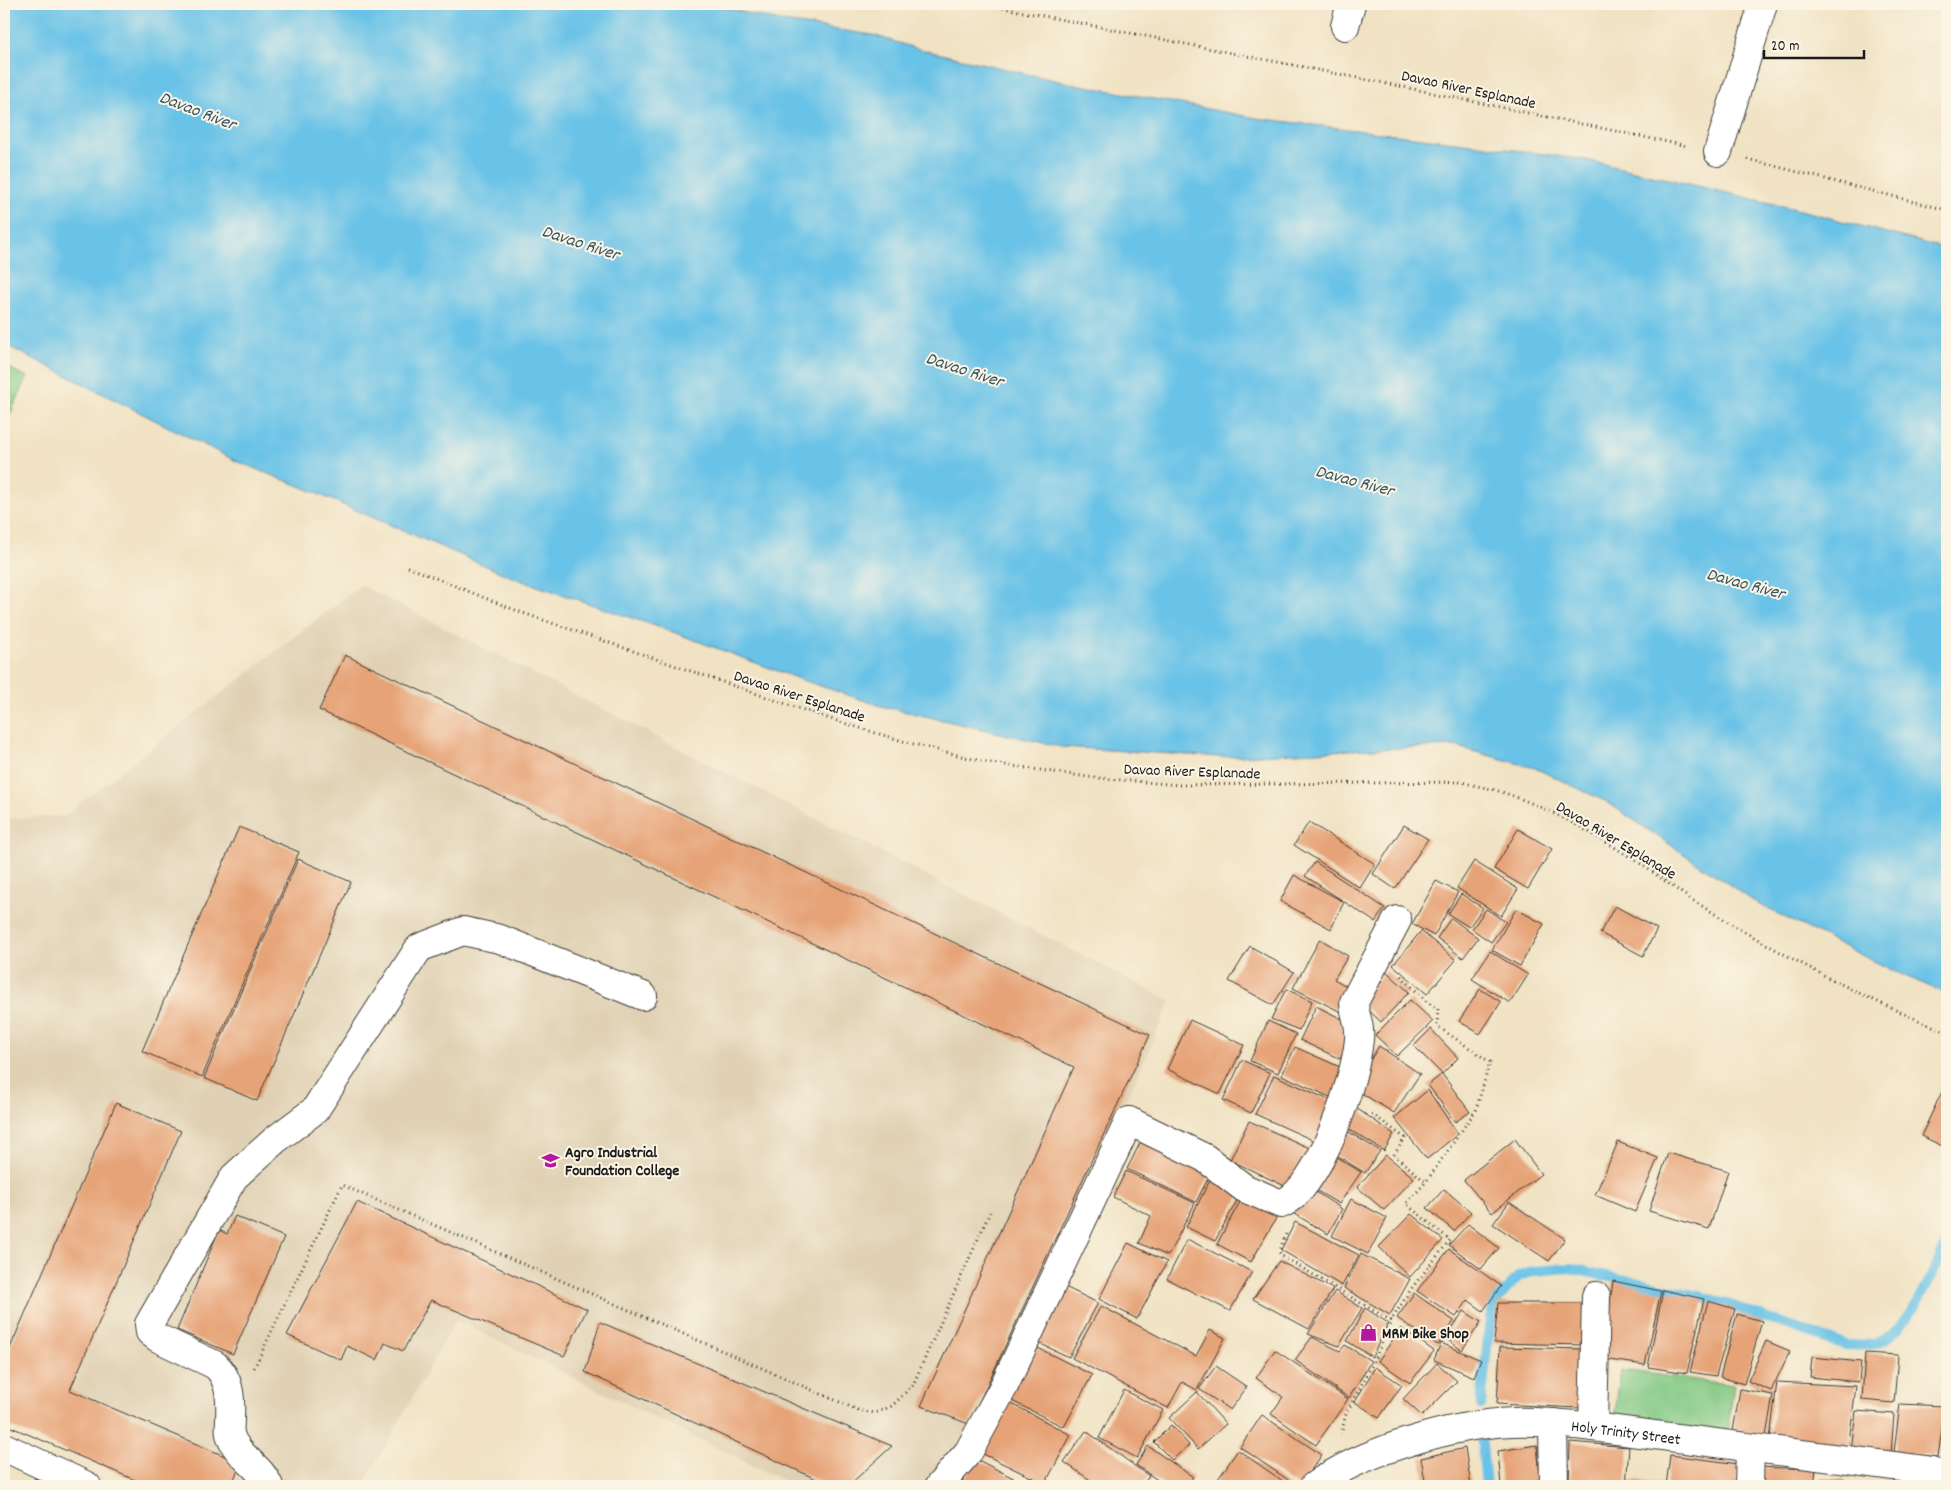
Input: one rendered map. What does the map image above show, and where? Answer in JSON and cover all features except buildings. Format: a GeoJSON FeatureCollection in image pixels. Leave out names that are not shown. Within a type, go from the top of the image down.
{"type":"FeatureCollection","features":[{"type":"Feature","properties":{"kind":"street"},"geometry":{"type":"LineString","coordinates":[[1718,152],[1763,4]]}},
{"type":"Feature","properties":{"kind":"street"},"geometry":{"type":"LineString","coordinates":[[939,1486],[968,1451],[1004,1386],[1129,1121],[1205,1158],[1244,1188],[1281,1204],[1290,1201],[1300,1192],[1329,1140],[1347,1097],[1359,1041],[1360,1027],[1354,1010],[1354,1002],[1397,920]]}},
{"type":"Feature","properties":{"kind":"street"},"geometry":{"type":"LineString","coordinates":[[268,1486],[263,1475],[232,1441],[229,1432],[230,1408],[228,1390],[222,1371],[215,1365],[158,1338],[150,1332],[149,1324],[234,1177],[275,1140],[315,1110],[419,948],[463,930],[500,939],[643,996]]}},
{"type":"Feature","properties":{"kind":"street"},"geometry":{"type":"LineString","coordinates":[[1593,1427],[1596,1296]]}},
{"type":"Feature","properties":{"kind":"street","name":"Holy Trinity Street"},"geometry":{"type":"LineString","coordinates":[[1314,1486],[1328,1476],[1395,1446],[1469,1427],[1512,1422],[1553,1423],[1593,1427],[1940,1474]]}},
{"type":"Feature","properties":{"kind":"street"},"geometry":{"type":"LineString","coordinates":[[1553,1423],[1554,1486]]}},
{"type":"Feature","properties":{"kind":"street"},"geometry":{"type":"LineString","coordinates":[[4,1446],[87,1486]]}},
{"type":"Feature","properties":{"kind":"street"},"geometry":{"type":"LineString","coordinates":[[1749,1486],[1750,1448]]}},
{"type":"Feature","properties":{"kind":"path","name":"Davao River Esplanade"},"geometry":{"type":"LineString","coordinates":[[983,4],[1390,84],[1718,152],[1947,210]]}},
{"type":"Feature","properties":{"kind":"path","name":"Davao River Esplanade"},"geometry":{"type":"LineString","coordinates":[[408,567],[529,615],[814,714],[906,742],[985,762],[1088,777],[1179,785],[1462,782],[1502,792],[1549,811],[1586,831],[1633,859],[1697,903],[1760,942],[1947,1032]]}},
{"type":"Feature","properties":{"kind":"path"},"geometry":{"type":"LineString","coordinates":[[1343,1469],[1339,1442],[1346,1414],[1374,1361],[1392,1321],[1411,1289],[1450,1240],[1406,1204],[1426,1182],[1476,1110],[1490,1062],[1437,1026],[1438,1009],[1427,1002],[1379,955]]}},
{"type":"Feature","properties":{"kind":"path"},"geometry":{"type":"LineString","coordinates":[[1347,1097],[1406,1138],[1394,1155],[1426,1182]]}},
{"type":"Feature","properties":{"kind":"path"},"geometry":{"type":"LineString","coordinates":[[250,1376],[342,1185],[858,1410],[875,1413],[892,1406],[913,1385],[990,1212]]}},
{"type":"Feature","properties":{"kind":"path"},"geometry":{"type":"LineString","coordinates":[[1281,1204],[1284,1214],[1283,1221],[1288,1228],[1286,1237],[1278,1252],[1392,1321]]}},
{"type":"Feature","properties":{"kind":"shaded area","name":"Agro Industrial Foundation College"},"geometry":{"type":"Polygon","coordinates":[[[361,585],[1171,1001],[983,1413],[931,1486],[794,1486],[456,1320],[363,1486],[154,1486],[4,1419],[4,819],[64,816],[361,585]]]}},
{"type":"Feature","properties":{"kind":"green space"},"geometry":{"type":"Polygon","coordinates":[[[4,366],[28,377],[4,426],[4,366]]]}},
{"type":"Feature","properties":{"kind":"green space"},"geometry":{"type":"Polygon","coordinates":[[[1621,1370],[1734,1385],[1727,1434],[1614,1419],[1621,1370]]]}},
{"type":"Feature","properties":{"kind":"water","name":"Davao River"},"geometry":{"type":"Polygon","coordinates":[[[4,4],[709,4],[784,22],[873,35],[915,48],[1058,81],[1256,118],[1587,160],[1804,211],[1947,249],[1947,994],[1896,972],[1758,904],[1607,802],[1535,768],[1454,746],[1220,757],[1061,747],[881,706],[799,679],[673,632],[514,578],[297,485],[238,462],[4,344],[4,4]]]}},
{"type":"Feature","properties":{"kind":"waterway"},"geometry":{"type":"LineString","coordinates":[[1481,1405],[1490,1319],[1494,1303],[1519,1276],[1534,1271],[1570,1268],[1712,1299],[1846,1345],[1865,1345],[1877,1343],[1889,1336],[1900,1326],[1927,1285],[1947,1243]]}},
{"type":"Feature","properties":{"kind":"waterway"},"geometry":{"type":"LineString","coordinates":[[1481,1435],[1486,1486]]}},
{"type":"Feature","properties":{"kind":"place","name":"Agro Industrial Foundation College"},"geometry":{"type":"Point","coordinates":[551,1160]}},
{"type":"Feature","properties":{"kind":"place","name":"MRM Bike Shop"},"geometry":{"type":"Point","coordinates":[1368,1332]}}]}
